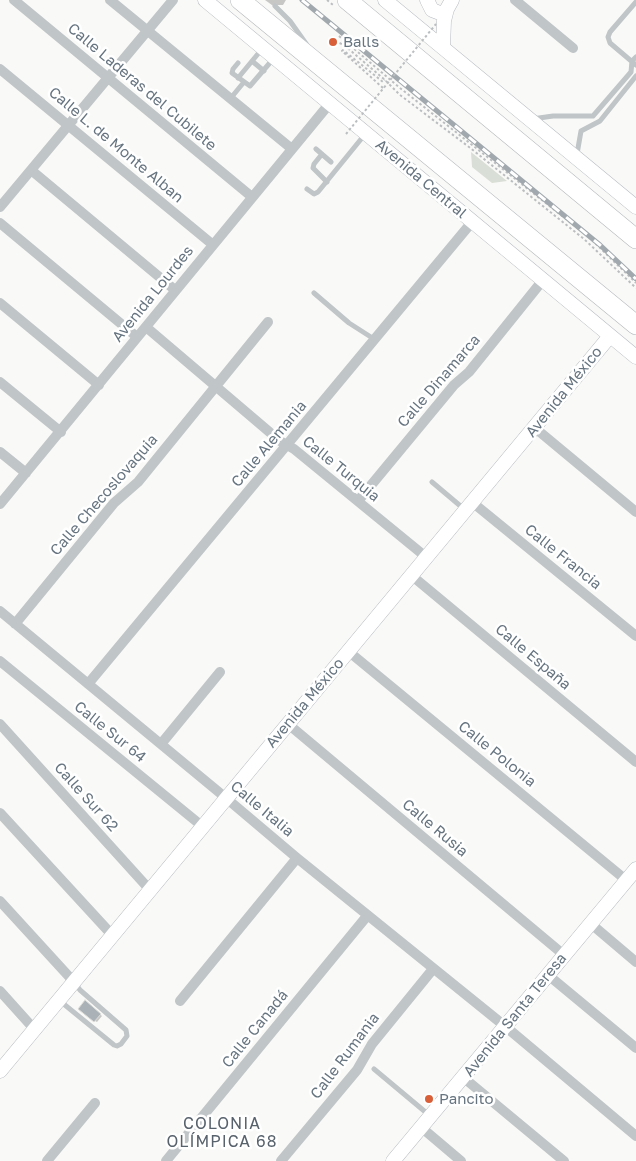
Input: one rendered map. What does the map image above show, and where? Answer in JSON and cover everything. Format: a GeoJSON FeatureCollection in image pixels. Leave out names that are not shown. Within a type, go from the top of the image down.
{"type":"FeatureCollection","features":[{"type":"Feature","properties":{"kind":"highway","name":"Avenida Central"},"geometry":{"type":"LineString","coordinates":[[240,0],[636,325]]}},
{"type":"Feature","properties":{"kind":"highway"},"geometry":{"type":"LineString","coordinates":[[348,0],[636,239]]}},
{"type":"Feature","properties":{"kind":"street","name":"Calle Laderas del Cubilete"},"geometry":{"type":"LineString","coordinates":[[14,0],[252,198]]}},
{"type":"Feature","properties":{"kind":"street"},"geometry":{"type":"LineString","coordinates":[[110,0],[292,150]]}},
{"type":"Feature","properties":{"kind":"street"},"geometry":{"type":"LineString","coordinates":[[0,207],[173,0]]}},
{"type":"Feature","properties":{"kind":"street","name":"Avenida Central"},"geometry":{"type":"LineString","coordinates":[[205,0],[636,357]]}},
{"type":"Feature","properties":{"kind":"street"},"geometry":{"type":"LineString","coordinates":[[427,0],[432,10],[441,20],[443,48]]}},
{"type":"Feature","properties":{"kind":"street"},"geometry":{"type":"LineString","coordinates":[[441,20],[452,0]]}},
{"type":"Feature","properties":{"kind":"street"},"geometry":{"type":"LineString","coordinates":[[515,0],[573,48]]}},
{"type":"Feature","properties":{"kind":"street"},"geometry":{"type":"LineString","coordinates":[[390,1],[443,48],[529,119],[635,203]]}},
{"type":"Feature","properties":{"kind":"street","name":"Calle L. de Monte Alban"},"geometry":{"type":"LineString","coordinates":[[0,69],[212,244]]}},
{"type":"Feature","properties":{"kind":"street","name":"Avenida Lourdes"},"geometry":{"type":"LineString","coordinates":[[0,504],[99,385],[212,244],[330,103]]}},
{"type":"Feature","properties":{"kind":"street"},"geometry":{"type":"LineString","coordinates":[[31,170],[175,290]]}},
{"type":"Feature","properties":{"kind":"street","name":"Calle Alemania"},"geometry":{"type":"LineString","coordinates":[[88,684],[472,222]]}},
{"type":"Feature","properties":{"kind":"street"},"geometry":{"type":"LineString","coordinates":[[0,223],[137,337]]}},
{"type":"Feature","properties":{"kind":"street","name":"Calle Dinamarca"},"geometry":{"type":"LineString","coordinates":[[358,501],[454,385],[469,372],[542,280]]}},
{"type":"Feature","properties":{"kind":"street"},"geometry":{"type":"LineString","coordinates":[[0,303],[99,385]]}},
{"type":"Feature","properties":{"kind":"street","name":"Calle Checoslovaquia"},"geometry":{"type":"LineString","coordinates":[[15,624],[114,503],[138,482],[268,322]]}},
{"type":"Feature","properties":{"kind":"street","name":"Calle Turquia"},"geometry":{"type":"LineString","coordinates":[[146,327],[426,558]]}},
{"type":"Feature","properties":{"kind":"street","name":"Avenida México"},"geometry":{"type":"LineString","coordinates":[[0,1071],[610,336]]}},
{"type":"Feature","properties":{"kind":"street"},"geometry":{"type":"LineString","coordinates":[[0,382],[60,432]]}},
{"type":"Feature","properties":{"kind":"street"},"geometry":{"type":"LineString","coordinates":[[535,428],[636,512]]}},
{"type":"Feature","properties":{"kind":"street"},"geometry":{"type":"LineString","coordinates":[[0,452],[26,474]]}},
{"type":"Feature","properties":{"kind":"street","name":"Calle Francia"},"geometry":{"type":"LineString","coordinates":[[468,506],[636,636]]}},
{"type":"Feature","properties":{"kind":"street","name":"Calle España"},"geometry":{"type":"LineString","coordinates":[[411,575],[636,762]]}},
{"type":"Feature","properties":{"kind":"street","name":"Calle Italia"},"geometry":{"type":"LineString","coordinates":[[0,611],[296,858],[506,1027],[636,1136]]}},
{"type":"Feature","properties":{"kind":"street","name":"Calle Polonia"},"geometry":{"type":"LineString","coordinates":[[348,651],[633,874]]}},
{"type":"Feature","properties":{"kind":"street","name":"Calle Sur 64"},"geometry":{"type":"LineString","coordinates":[[0,661],[202,826]]}},
{"type":"Feature","properties":{"kind":"street"},"geometry":{"type":"LineString","coordinates":[[161,744],[220,672]]}},
{"type":"Feature","properties":{"kind":"street","name":"Calle Sur 62"},"geometry":{"type":"LineString","coordinates":[[0,724],[150,890]]}},
{"type":"Feature","properties":{"kind":"street","name":"Calle Rusia"},"geometry":{"type":"LineString","coordinates":[[288,724],[564,955]]}},
{"type":"Feature","properties":{"kind":"street"},"geometry":{"type":"LineString","coordinates":[[0,813],[113,936]]}},
{"type":"Feature","properties":{"kind":"street"},"geometry":{"type":"LineString","coordinates":[[180,1001],[296,858]]}},
{"type":"Feature","properties":{"kind":"street","name":"Avenida Santa Teresa"},"geometry":{"type":"LineString","coordinates":[[393,1161],[464,1078],[590,922],[633,874]]}},
{"type":"Feature","properties":{"kind":"street"},"geometry":{"type":"LineString","coordinates":[[0,901],[74,982]]}},
{"type":"Feature","properties":{"kind":"street","name":"Calle Canadá"},"geometry":{"type":"LineString","coordinates":[[166,1161],[367,916]]}},
{"type":"Feature","properties":{"kind":"street"},"geometry":{"type":"LineString","coordinates":[[590,922],[636,962]]}},
{"type":"Feature","properties":{"kind":"street","name":"Calle Rumania"},"geometry":{"type":"LineString","coordinates":[[281,1161],[357,1070],[372,1044],[433,970]]}},
{"type":"Feature","properties":{"kind":"street"},"geometry":{"type":"LineString","coordinates":[[548,974],[636,1048]]}},
{"type":"Feature","properties":{"kind":"street"},"geometry":{"type":"LineString","coordinates":[[0,991],[35,1030]]}},
{"type":"Feature","properties":{"kind":"street"},"geometry":{"type":"LineString","coordinates":[[464,1078],[564,1161]]}},
{"type":"Feature","properties":{"kind":"street"},"geometry":{"type":"LineString","coordinates":[[47,1161],[95,1103]]}},
{"type":"Feature","properties":{"kind":"street"},"geometry":{"type":"LineString","coordinates":[[422,1128],[461,1161]]}},
{"type":"Feature","properties":{"kind":"lane"},"geometry":{"type":"LineString","coordinates":[[529,119],[552,116],[594,116],[631,72],[635,61],[610,43],[608,38],[610,32],[636,2]]}},
{"type":"Feature","properties":{"kind":"lane"},"geometry":{"type":"LineString","coordinates":[[274,6],[290,20],[321,66]]}},
{"type":"Feature","properties":{"kind":"lane"},"geometry":{"type":"LineString","coordinates":[[238,78],[262,48]]}},
{"type":"Feature","properties":{"kind":"lane"},"geometry":{"type":"LineString","coordinates":[[238,63],[232,71],[248,86],[264,71],[274,58]]}},
{"type":"Feature","properties":{"kind":"lane"},"geometry":{"type":"LineString","coordinates":[[252,61],[264,71]]}},
{"type":"Feature","properties":{"kind":"lane"},"geometry":{"type":"LineString","coordinates":[[576,157],[581,131],[600,121],[636,76]]}},
{"type":"Feature","properties":{"kind":"lane"},"geometry":{"type":"LineString","coordinates":[[230,99],[244,82]]}},
{"type":"Feature","properties":{"kind":"lane"},"geometry":{"type":"LineString","coordinates":[[308,189],[314,194],[317,193],[366,133]]}},
{"type":"Feature","properties":{"kind":"lane"},"geometry":{"type":"LineString","coordinates":[[316,149],[331,162]]}},
{"type":"Feature","properties":{"kind":"lane"},"geometry":{"type":"LineString","coordinates":[[322,154],[313,168],[327,182]]}},
{"type":"Feature","properties":{"kind":"lane"},"geometry":{"type":"LineString","coordinates":[[314,293],[349,323],[374,339]]}},
{"type":"Feature","properties":{"kind":"lane"},"geometry":{"type":"LineString","coordinates":[[432,482],[468,506]]}},
{"type":"Feature","properties":{"kind":"lane"},"geometry":{"type":"LineString","coordinates":[[60,1001],[83,1016],[114,1045],[121,1044],[127,1036],[127,1032],[93,1004],[74,982]]}},
{"type":"Feature","properties":{"kind":"lane"},"geometry":{"type":"LineString","coordinates":[[374,1069],[431,1117]]}},
{"type":"Feature","properties":{"kind":"path"},"geometry":{"type":"LineString","coordinates":[[346,134],[441,20]]}},
{"type":"Feature","properties":{"kind":"path"},"geometry":{"type":"LineString","coordinates":[[339,36],[400,88],[590,238],[636,282]]}},
{"type":"Feature","properties":{"kind":"path"},"geometry":{"type":"LineString","coordinates":[[334,41],[344,45],[400,95],[476,152],[584,239],[636,288]]}},
{"type":"Feature","properties":{"kind":"path"},"geometry":{"type":"LineString","coordinates":[[385,80],[383,82],[342,51],[383,88],[406,60]]}},
{"type":"Feature","properties":{"kind":"shaded area"},"geometry":{"type":"Polygon","coordinates":[[[471,152],[507,181],[492,183],[472,167],[471,152]]]}},
{"type":"Feature","properties":{"kind":"building"},"geometry":{"type":"Polygon","coordinates":[[[85,1000],[101,1014],[94,1022],[78,1009],[85,1000]]]}},
{"type":"Feature","properties":{"kind":"railway"},"geometry":{"type":"LineString","coordinates":[[302,0],[600,245],[636,279]]}},
{"type":"Feature","properties":{"kind":"place","name":"Balls"},"geometry":{"type":"Point","coordinates":[333,42]}},
{"type":"Feature","properties":{"kind":"place","name":"Pancito"},"geometry":{"type":"Point","coordinates":[429,1099]}},
{"type":"Feature","properties":{"kind":"district","name":"COLONIA OLÍMPICA 68"},"geometry":{"type":"Point","coordinates":[222,1133]}}]}
